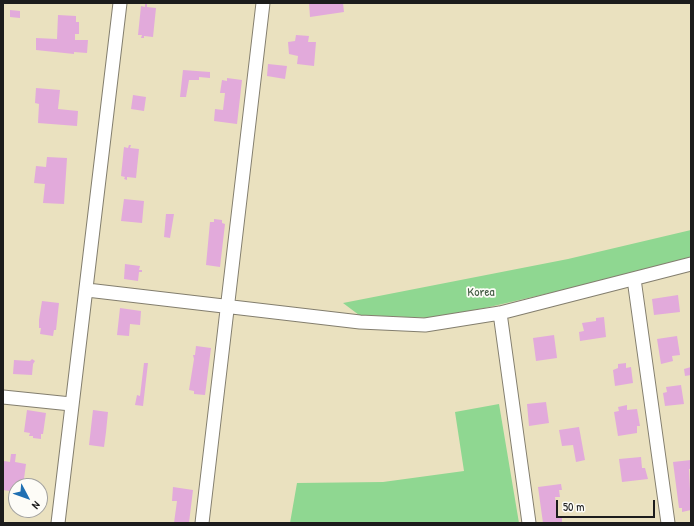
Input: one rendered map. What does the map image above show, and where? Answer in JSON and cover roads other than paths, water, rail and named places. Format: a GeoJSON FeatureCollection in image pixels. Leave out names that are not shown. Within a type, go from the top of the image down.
{"type":"FeatureCollection","features":[{"type":"Feature","properties":{"kind":"street"},"geometry":{"type":"LineString","coordinates":[[58,523],[71,404],[87,290],[120,3]]}},
{"type":"Feature","properties":{"kind":"street"},"geometry":{"type":"LineString","coordinates":[[202,523],[262,3]]}},
{"type":"Feature","properties":{"kind":"street"},"geometry":{"type":"LineString","coordinates":[[87,290],[228,305],[360,322],[425,325],[500,313],[691,264]]}},
{"type":"Feature","properties":{"kind":"street"},"geometry":{"type":"LineString","coordinates":[[634,279],[668,523]]}},
{"type":"Feature","properties":{"kind":"street"},"geometry":{"type":"LineString","coordinates":[[500,313],[529,523]]}},
{"type":"Feature","properties":{"kind":"street"},"geometry":{"type":"LineString","coordinates":[[3,397],[71,404]]}},
{"type":"Feature","properties":{"kind":"park label","name":"Korea"},"geometry":{"type":"Point","coordinates":[481,293]}}]}
